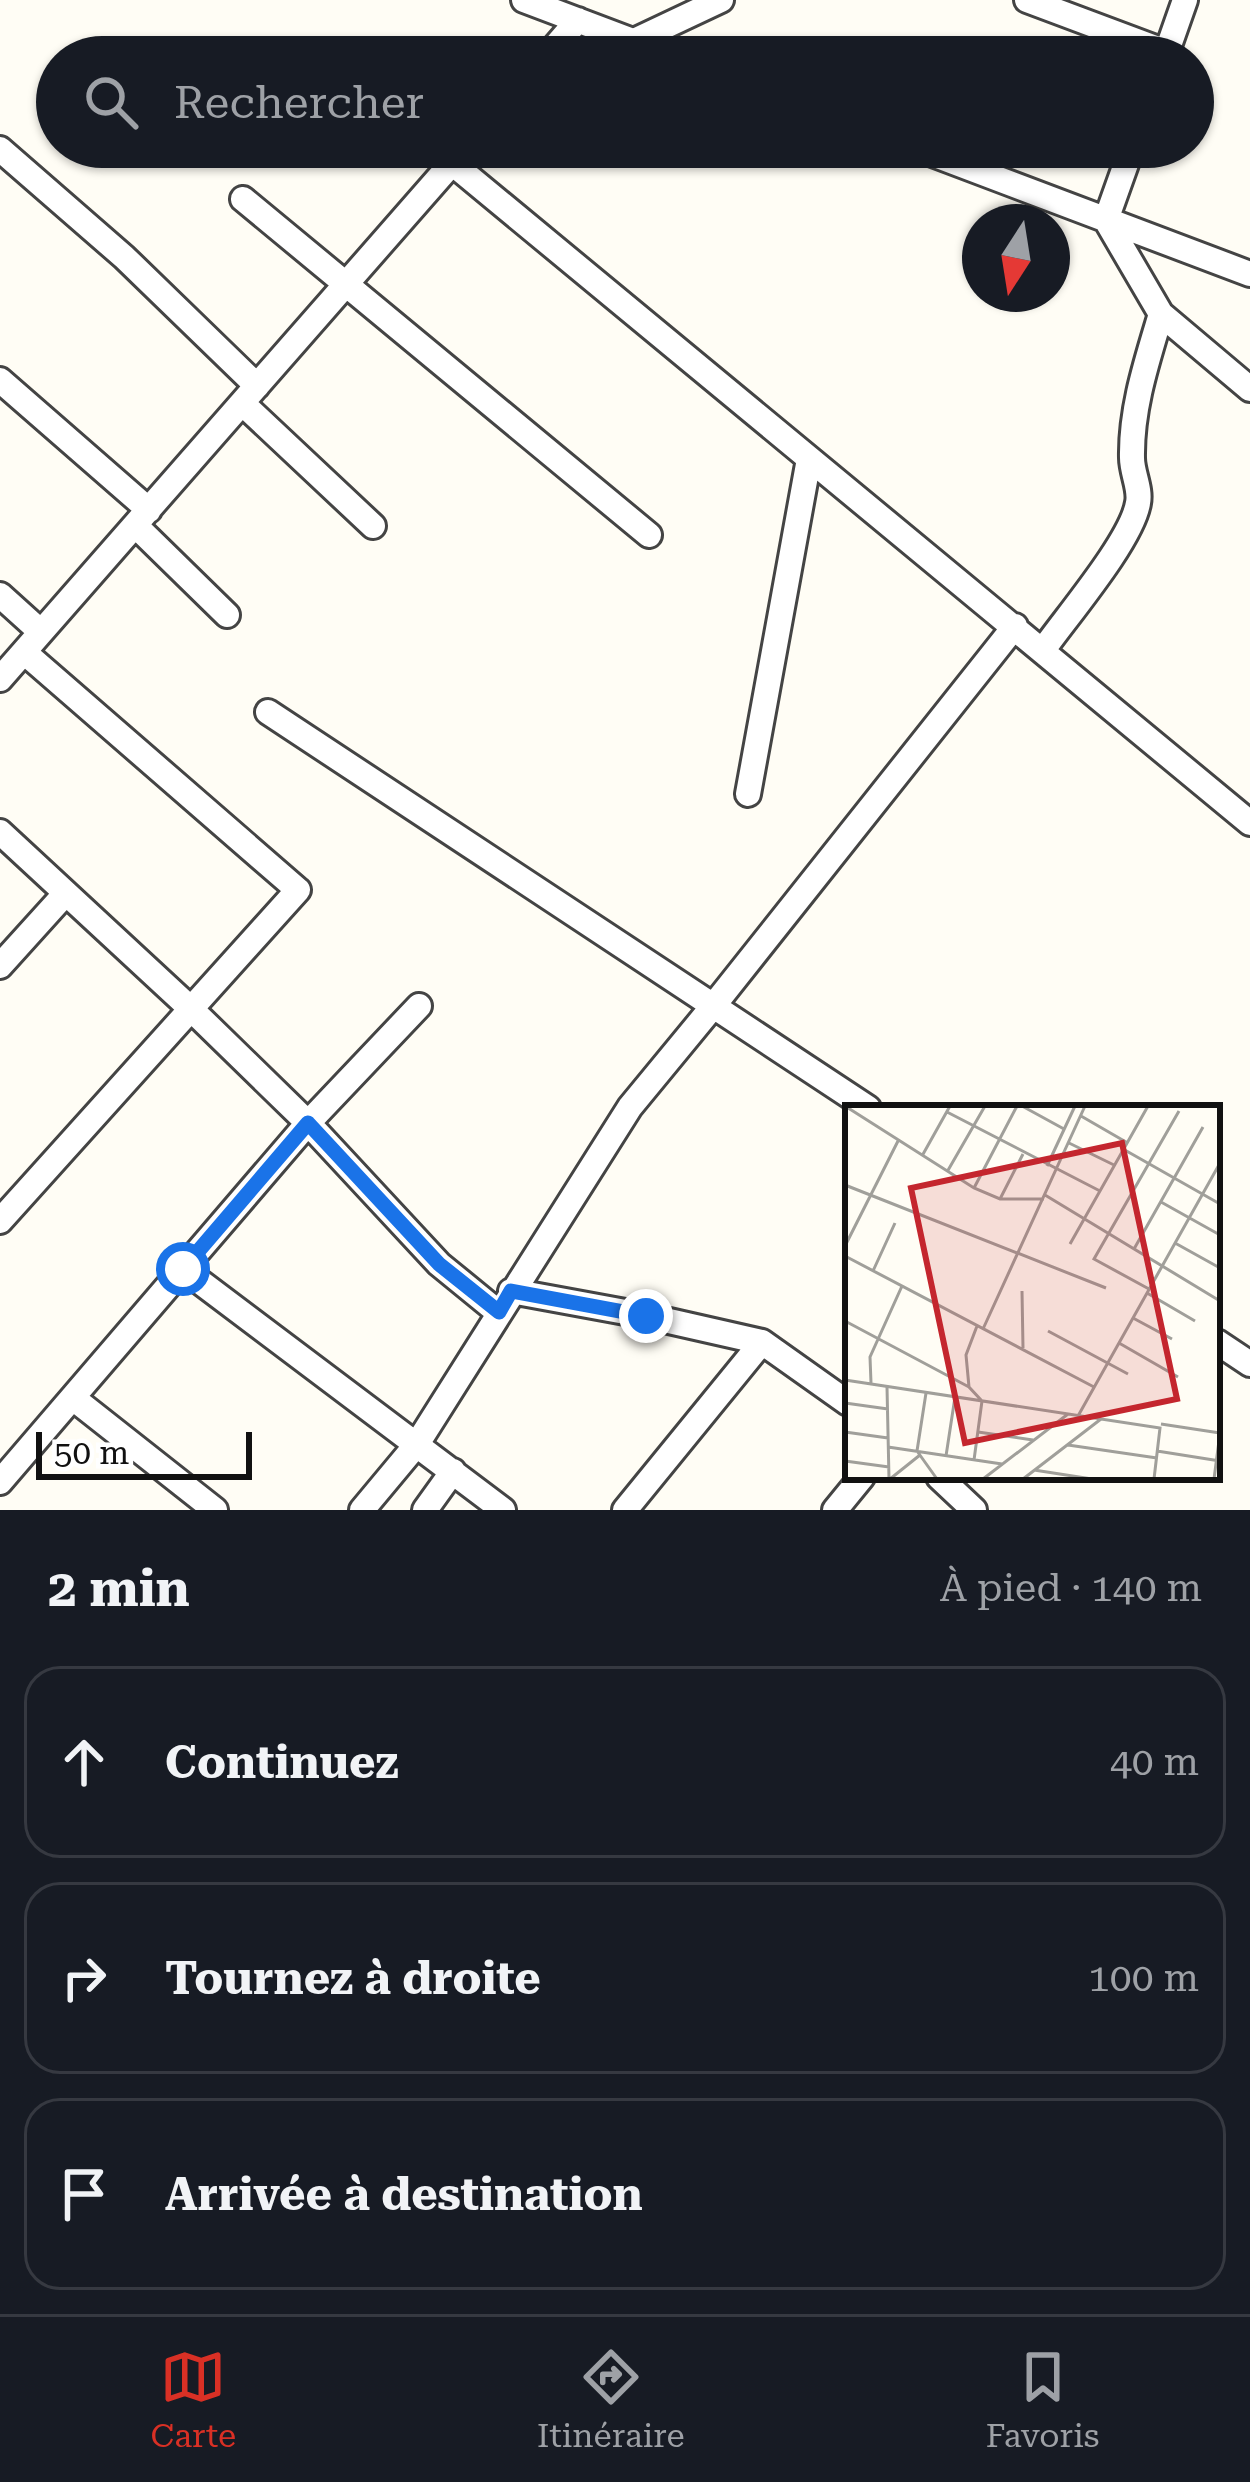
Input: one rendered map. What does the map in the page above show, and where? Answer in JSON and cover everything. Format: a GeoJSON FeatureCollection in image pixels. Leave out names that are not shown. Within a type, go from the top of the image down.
{"type":"FeatureCollection","features":[{"type":"Feature","properties":{"kind":"street"},"geometry":{"type":"LineString","coordinates":[[524,0],[621,36]]}},
{"type":"Feature","properties":{"kind":"street"},"geometry":{"type":"LineString","coordinates":[[645,36],[721,0]]}},
{"type":"Feature","properties":{"kind":"street"},"geometry":{"type":"LineString","coordinates":[[1027,0],[1118,36]]}},
{"type":"Feature","properties":{"kind":"street"},"geometry":{"type":"LineString","coordinates":[[1173,36],[1185,0]]}},
{"type":"Feature","properties":{"kind":"street"},"geometry":{"type":"LineString","coordinates":[[564,36],[578,20]]}},
{"type":"Feature","properties":{"kind":"street"},"geometry":{"type":"LineString","coordinates":[[0,149],[124,257],[373,526]]}},
{"type":"Feature","properties":{"kind":"street"},"geometry":{"type":"LineString","coordinates":[[0,679],[448,168]]}},
{"type":"Feature","properties":{"kind":"street"},"geometry":{"type":"LineString","coordinates":[[474,168],[809,459],[1250,823]]}},
{"type":"Feature","properties":{"kind":"street"},"geometry":{"type":"LineString","coordinates":[[969,168],[1250,274]]}},
{"type":"Feature","properties":{"kind":"street"},"geometry":{"type":"LineString","coordinates":[[1106,220],[1125,168]]}},
{"type":"Feature","properties":{"kind":"street"},"geometry":{"type":"LineString","coordinates":[[243,200],[649,535]]}},
{"type":"Feature","properties":{"kind":"street"},"geometry":{"type":"LineString","coordinates":[[1106,220],[1162,314],[1250,389]]}},
{"type":"Feature","properties":{"kind":"street"},"geometry":{"type":"LineString","coordinates":[[1043,650],[1130,530],[1140,500],[1132,462],[1135,413],[1162,314]]}},
{"type":"Feature","properties":{"kind":"street"},"geometry":{"type":"LineString","coordinates":[[0,380],[142,518],[227,615]]}},
{"type":"Feature","properties":{"kind":"street"},"geometry":{"type":"LineString","coordinates":[[748,794],[809,459]]}},
{"type":"Feature","properties":{"kind":"street"},"geometry":{"type":"LineString","coordinates":[[0,595],[41,632]]}},
{"type":"Feature","properties":{"kind":"street"},"geometry":{"type":"LineString","coordinates":[[362,1510],[417,1444],[630,1107],[1015,626]]}},
{"type":"Feature","properties":{"kind":"street"},"geometry":{"type":"LineString","coordinates":[[0,1221],[298,890],[24,652]]}},
{"type":"Feature","properties":{"kind":"street"},"geometry":{"type":"LineString","coordinates":[[268,712],[864,1105]]}},
{"type":"Feature","properties":{"kind":"street"},"geometry":{"type":"LineString","coordinates":[[0,832],[308,1123],[439,1264],[505,1302],[646,1316],[762,1342],[845,1400]]}},
{"type":"Feature","properties":{"kind":"street"},"geometry":{"type":"LineString","coordinates":[[0,966],[65,894]]}},
{"type":"Feature","properties":{"kind":"street"},"geometry":{"type":"LineString","coordinates":[[1,1478],[308,1123],[419,1006]]}},
{"type":"Feature","properties":{"kind":"street"},"geometry":{"type":"LineString","coordinates":[[183,1269],[502,1510]]}},
{"type":"Feature","properties":{"kind":"street"},"geometry":{"type":"LineString","coordinates":[[625,1510],[762,1342]]}},
{"type":"Feature","properties":{"kind":"street"},"geometry":{"type":"LineString","coordinates":[[1220,1344],[1250,1364]]}},
{"type":"Feature","properties":{"kind":"street"},"geometry":{"type":"LineString","coordinates":[[73,1398],[215,1510]]}},
{"type":"Feature","properties":{"kind":"street"},"geometry":{"type":"LineString","coordinates":[[424,1510],[453,1472]]}},
{"type":"Feature","properties":{"kind":"street"},"geometry":{"type":"LineString","coordinates":[[835,1510],[860,1480]]}},
{"type":"Feature","properties":{"kind":"street"},"geometry":{"type":"LineString","coordinates":[[942,1480],[974,1510]]}},
{"type":"Feature","properties":{"kind":"route"},"geometry":{"type":"LineString","coordinates":[[183,1269],[308,1123],[439,1264],[499,1312],[511,1291],[646,1316]]}}]}
